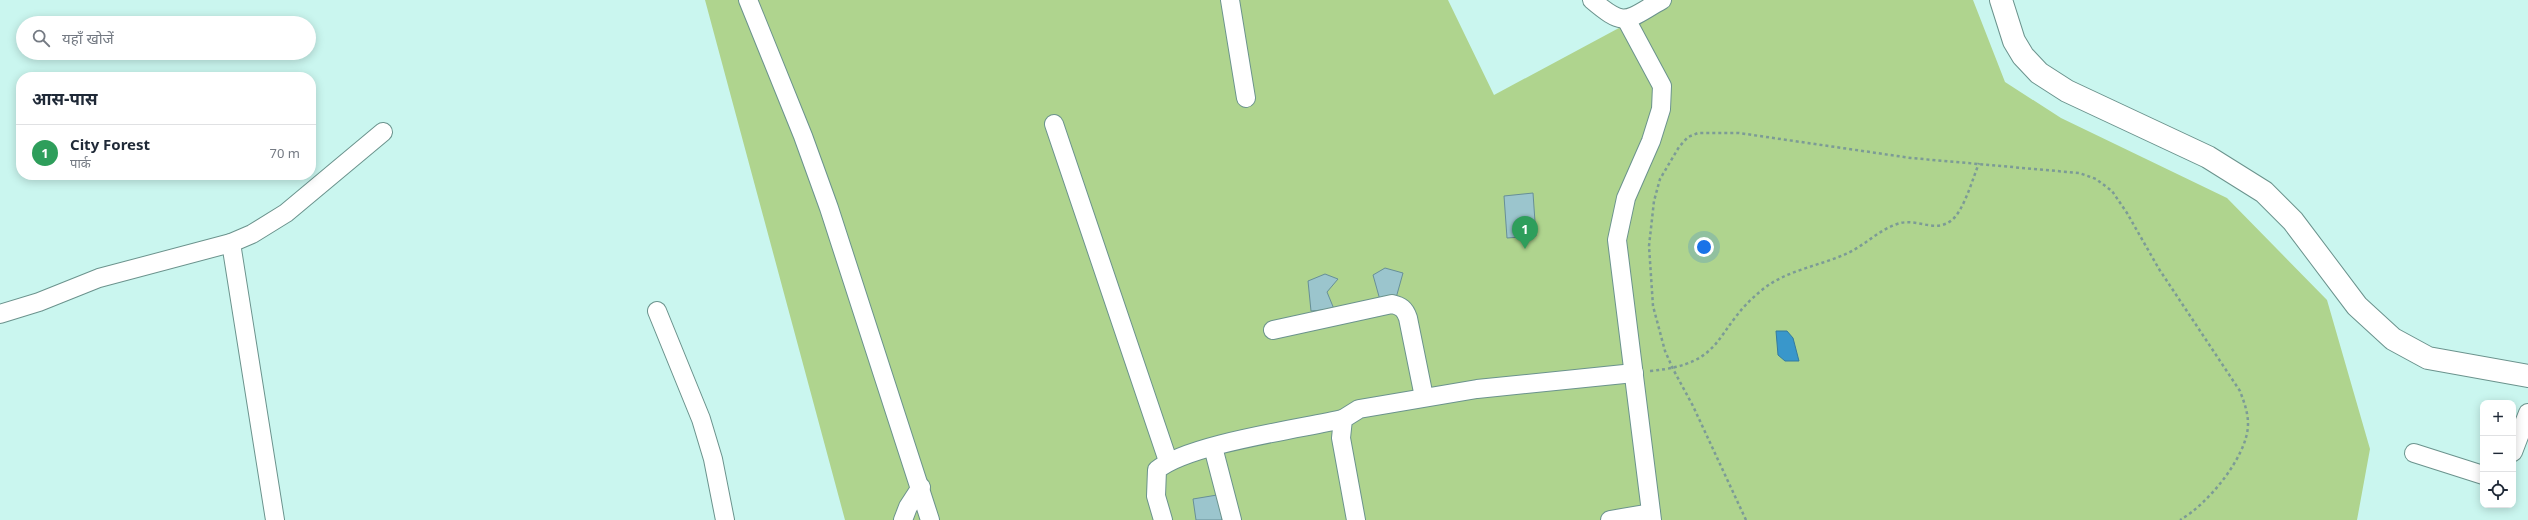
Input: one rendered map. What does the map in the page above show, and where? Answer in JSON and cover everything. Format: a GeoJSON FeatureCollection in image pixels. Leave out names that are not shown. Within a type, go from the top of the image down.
{"type":"FeatureCollection","features":[{"type":"Feature","properties":{"kind":"street"},"geometry":{"type":"LineString","coordinates":[[748,0],[804,136],[921,488],[930,520]]}},
{"type":"Feature","properties":{"kind":"street"},"geometry":{"type":"LineString","coordinates":[[1230,0],[1246,98]]}},
{"type":"Feature","properties":{"kind":"street"},"geometry":{"type":"LineString","coordinates":[[1592,0],[1616,19],[1626,19],[1662,0]]}},
{"type":"Feature","properties":{"kind":"street"},"geometry":{"type":"LineString","coordinates":[[2001,0],[2014,41],[2023,56],[2039,73],[2067,91],[2208,157],[2264,192],[2293,221],[2357,306],[2393,339],[2428,358],[2528,376]]}},
{"type":"Feature","properties":{"kind":"street"},"geometry":{"type":"LineString","coordinates":[[1610,520],[1652,517],[1642,372],[1617,240],[1626,198],[1651,141],[1661,109],[1662,86],[1626,19]]}},
{"type":"Feature","properties":{"kind":"street"},"geometry":{"type":"LineString","coordinates":[[1054,124],[1168,461]]}},
{"type":"Feature","properties":{"kind":"street"},"geometry":{"type":"LineString","coordinates":[[0,314],[39,302],[99,278],[231,243],[268,226],[383,132]]}},
{"type":"Feature","properties":{"kind":"street"},"geometry":{"type":"LineString","coordinates":[[231,243],[275,520]]}},
{"type":"Feature","properties":{"kind":"street"},"geometry":{"type":"LineString","coordinates":[[1273,330],[1392,304],[1399,305],[1405,311],[1408,318],[1424,397]]}},
{"type":"Feature","properties":{"kind":"street"},"geometry":{"type":"LineString","coordinates":[[657,311],[701,419],[713,460],[725,520]]}},
{"type":"Feature","properties":{"kind":"street"},"geometry":{"type":"LineString","coordinates":[[1163,520],[1155,482],[1157,470],[1168,461],[1213,447],[1344,420],[1359,409],[1424,397],[1642,372]]}},
{"type":"Feature","properties":{"kind":"street"},"geometry":{"type":"LineString","coordinates":[[2516,444],[2528,413]]}},
{"type":"Feature","properties":{"kind":"street"},"geometry":{"type":"LineString","coordinates":[[1344,420],[1341,438],[1356,520]]}},
{"type":"Feature","properties":{"kind":"street"},"geometry":{"type":"LineString","coordinates":[[1213,447],[1232,520]]}},
{"type":"Feature","properties":{"kind":"street"},"geometry":{"type":"LineString","coordinates":[[2414,453],[2480,474]]}},
{"type":"Feature","properties":{"kind":"street"},"geometry":{"type":"LineString","coordinates":[[902,520],[908,507],[921,488]]}},
{"type":"Feature","properties":{"kind":"path"},"geometry":{"type":"LineString","coordinates":[[1746,520],[1693,406],[1665,351],[1653,306],[1649,246],[1651,224],[1660,179],[1678,147],[1688,137],[1708,132],[1739,133],[1911,158],[2079,173],[2096,179],[2112,191],[2127,213],[2159,269],[2240,391],[2246,407],[2248,425],[2243,445],[2209,499],[2180,520]]}},
{"type":"Feature","properties":{"kind":"path"},"geometry":{"type":"LineString","coordinates":[[1642,372],[1673,369],[1700,359],[1711,352],[1751,300],[1761,290],[1780,278],[1850,252],[1898,224],[1944,226],[1954,219],[1962,205],[1979,163]]}},
{"type":"Feature","properties":{"kind":"green space"},"geometry":{"type":"Polygon","coordinates":[[[705,0],[1448,0],[1494,95],[1671,0],[1973,0],[2005,82],[2061,118],[2227,198],[2327,300],[2370,449],[2357,520],[845,520],[705,0]]]}},
{"type":"Feature","properties":{"kind":"water"},"geometry":{"type":"Polygon","coordinates":[[[1776,331],[1787,331],[1793,338],[1799,361],[1785,361],[1778,355],[1776,331]]]}},
{"type":"Feature","properties":{"kind":"building"},"geometry":{"type":"Polygon","coordinates":[[[1533,193],[1536,236],[1507,238],[1504,196],[1533,193]]]}},
{"type":"Feature","properties":{"kind":"building"},"geometry":{"type":"Polygon","coordinates":[[[1385,268],[1403,273],[1396,298],[1380,300],[1373,275],[1385,268]]]}},
{"type":"Feature","properties":{"kind":"building"},"geometry":{"type":"Polygon","coordinates":[[[1325,274],[1338,279],[1327,292],[1334,309],[1311,311],[1308,281],[1325,274]]]}},
{"type":"Feature","properties":{"kind":"building"},"geometry":{"type":"Polygon","coordinates":[[[1223,494],[1222,520],[1196,520],[1193,499],[1223,494]]]}},
{"type":"Feature","properties":{"kind":"place","name":"City Forest"},"geometry":{"type":"Point","coordinates":[1525,249]}}]}
